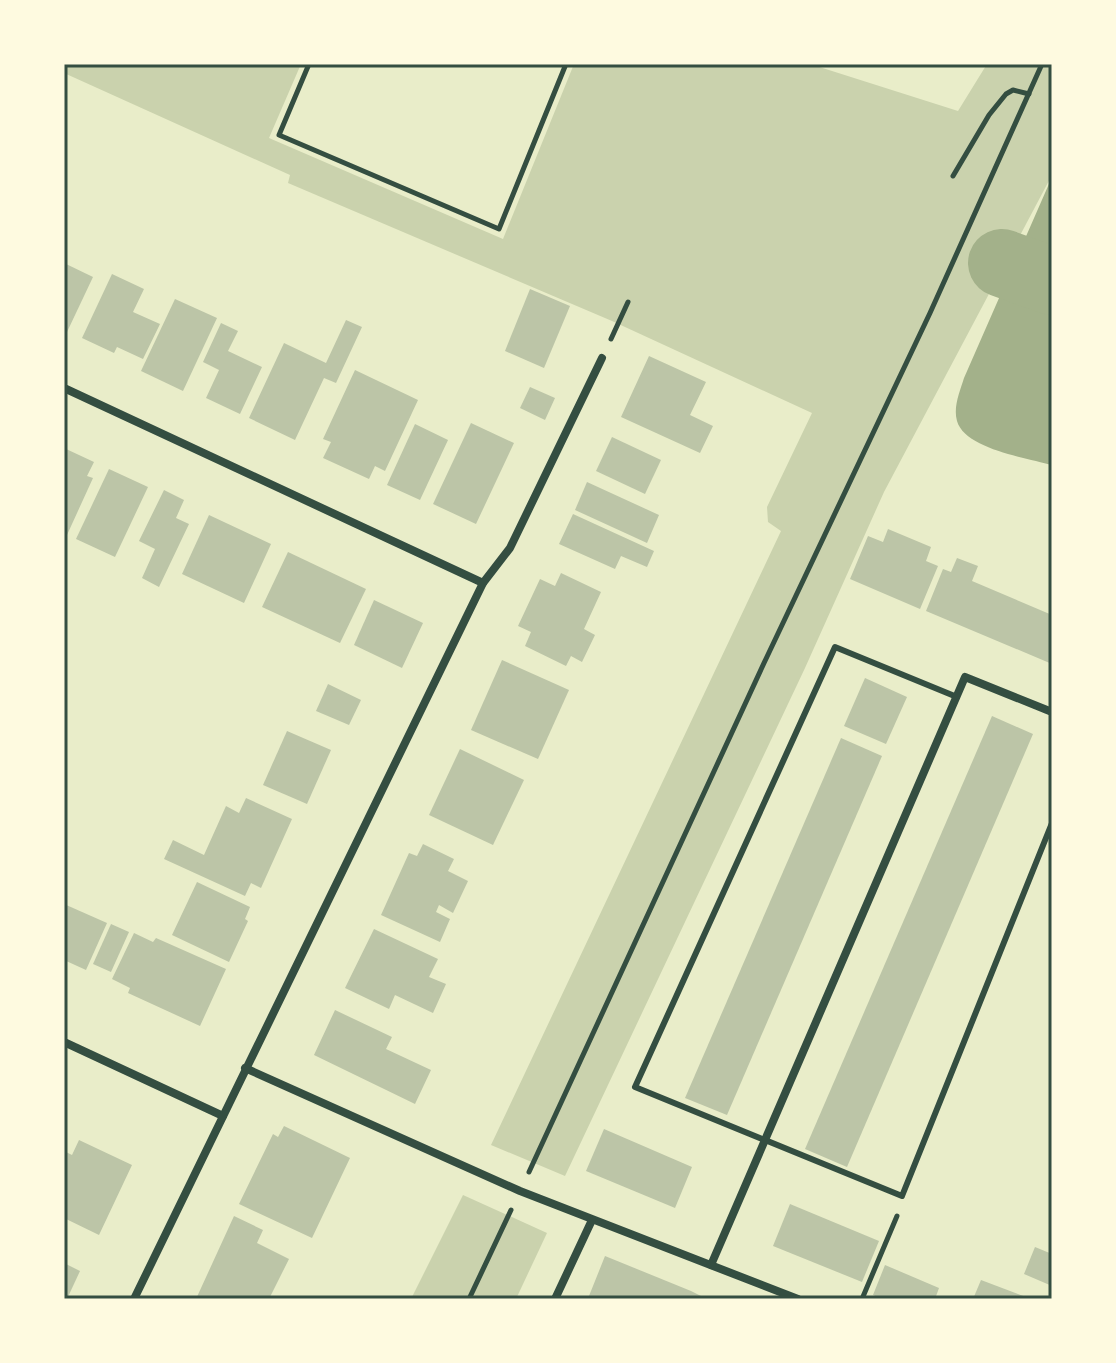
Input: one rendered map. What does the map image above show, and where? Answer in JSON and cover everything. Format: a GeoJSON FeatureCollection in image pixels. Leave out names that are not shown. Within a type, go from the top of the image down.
{"type":"FeatureCollection","features":[{"type":"Feature","properties":{"kind":"street"},"geometry":{"type":"LineString","coordinates":[[134,1299],[483,583],[510,548],[602,358]]}},
{"type":"Feature","properties":{"kind":"street"},"geometry":{"type":"LineString","coordinates":[[64,388],[483,583]]}},
{"type":"Feature","properties":{"kind":"street"},"geometry":{"type":"LineString","coordinates":[[711,1265],[965,677],[1052,712]]}},
{"type":"Feature","properties":{"kind":"street"},"geometry":{"type":"LineString","coordinates":[[64,1042],[223,1116]]}},
{"type":"Feature","properties":{"kind":"street"},"geometry":{"type":"LineString","coordinates":[[245,1068],[520,1191],[798,1299]]}},
{"type":"Feature","properties":{"kind":"street"},"geometry":{"type":"LineString","coordinates":[[555,1299],[592,1220]]}},
{"type":"Feature","properties":{"kind":"lane"},"geometry":{"type":"LineString","coordinates":[[957,697],[835,647],[635,1087],[902,1196],[1052,823]]}},
{"type":"Feature","properties":{"kind":"path"},"geometry":{"type":"LineString","coordinates":[[309,64],[279,135],[499,229],[566,64]]}},
{"type":"Feature","properties":{"kind":"path"},"geometry":{"type":"LineString","coordinates":[[469,1299],[930,313],[1042,64]]}},
{"type":"Feature","properties":{"kind":"path"},"geometry":{"type":"LineString","coordinates":[[953,176],[983,124],[1006,94],[1019,90],[1029,94]]}},
{"type":"Feature","properties":{"kind":"path"},"geometry":{"type":"LineString","coordinates":[[602,358],[628,302]]}},
{"type":"Feature","properties":{"kind":"path"},"geometry":{"type":"LineString","coordinates":[[862,1299],[902,1204],[902,1196]]}},
{"type":"Feature","properties":{"kind":"shaded area"},"geometry":{"type":"Polygon","coordinates":[[[64,64],[301,64],[269,138],[503,239],[574,64],[810,64],[958,111],[987,64],[1052,64],[1052,175],[884,492],[805,668],[565,1176],[491,1145],[781,531],[768,522],[767,507],[812,413],[612,321],[288,183],[290,175],[64,73],[64,64]]]}},
{"type":"Feature","properties":{"kind":"shaded area"},"geometry":{"type":"Polygon","coordinates":[[[1052,177],[1052,465],[998,451],[972,439],[962,431],[956,410],[964,378],[1052,177]]]}},
{"type":"Feature","properties":{"kind":"shaded area"},"geometry":{"type":"Polygon","coordinates":[[[463,1195],[547,1233],[516,1299],[411,1299],[463,1195]]]}},
{"type":"Feature","properties":{"kind":"building"},"geometry":{"type":"Polygon","coordinates":[[[64,263],[93,277],[67,332],[64,330],[64,263]]]}},
{"type":"Feature","properties":{"kind":"building"},"geometry":{"type":"Polygon","coordinates":[[[112,274],[144,289],[133,312],[160,324],[143,359],[117,347],[114,353],[82,338],[112,274]]]}},
{"type":"Feature","properties":{"kind":"building"},"geometry":{"type":"Polygon","coordinates":[[[530,289],[570,306],[544,368],[505,351],[530,289]]]}},
{"type":"Feature","properties":{"kind":"building"},"geometry":{"type":"Polygon","coordinates":[[[175,299],[217,318],[183,391],[141,371],[175,299]]]}},
{"type":"Feature","properties":{"kind":"building"},"geometry":{"type":"Polygon","coordinates":[[[346,320],[362,327],[336,383],[324,378],[295,440],[249,418],[284,343],[326,363],[346,320]]]}},
{"type":"Feature","properties":{"kind":"building"},"geometry":{"type":"Polygon","coordinates":[[[221,323],[238,331],[228,351],[262,367],[240,414],[206,398],[219,370],[203,362],[221,323]]]}},
{"type":"Feature","properties":{"kind":"building"},"geometry":{"type":"Polygon","coordinates":[[[649,356],[706,382],[690,415],[713,426],[700,453],[621,417],[649,356]]]}},
{"type":"Feature","properties":{"kind":"building"},"geometry":{"type":"Polygon","coordinates":[[[355,370],[418,400],[385,471],[375,466],[369,479],[323,458],[331,442],[323,439],[355,370]]]}},
{"type":"Feature","properties":{"kind":"building"},"geometry":{"type":"Polygon","coordinates":[[[530,387],[555,398],[545,420],[520,408],[530,387]]]}},
{"type":"Feature","properties":{"kind":"building"},"geometry":{"type":"Polygon","coordinates":[[[471,423],[514,443],[476,524],[433,504],[471,423]]]}},
{"type":"Feature","properties":{"kind":"building"},"geometry":{"type":"Polygon","coordinates":[[[415,424],[448,440],[420,500],[387,485],[415,424]]]}},
{"type":"Feature","properties":{"kind":"building"},"geometry":{"type":"Polygon","coordinates":[[[612,437],[661,460],[645,494],[596,471],[612,437]]]}},
{"type":"Feature","properties":{"kind":"building"},"geometry":{"type":"Polygon","coordinates":[[[64,448],[94,462],[87,476],[93,478],[67,535],[64,533],[64,448]]]}},
{"type":"Feature","properties":{"kind":"building"},"geometry":{"type":"Polygon","coordinates":[[[109,469],[148,487],[115,557],[76,539],[109,469]]]}},
{"type":"Feature","properties":{"kind":"building"},"geometry":{"type":"Polygon","coordinates":[[[587,482],[659,515],[647,543],[575,510],[587,482]]]}},
{"type":"Feature","properties":{"kind":"building"},"geometry":{"type":"Polygon","coordinates":[[[164,490],[184,500],[176,518],[189,524],[159,587],[142,578],[155,549],[139,541],[164,490]]]}},
{"type":"Feature","properties":{"kind":"building"},"geometry":{"type":"Polygon","coordinates":[[[573,514],[654,551],[647,567],[621,556],[615,569],[559,544],[573,514]]]}},
{"type":"Feature","properties":{"kind":"building"},"geometry":{"type":"Polygon","coordinates":[[[209,515],[271,544],[244,603],[182,574],[209,515]]]}},
{"type":"Feature","properties":{"kind":"building"},"geometry":{"type":"Polygon","coordinates":[[[888,529],[931,547],[926,561],[938,566],[920,609],[850,579],[868,536],[883,542],[888,529]]]}},
{"type":"Feature","properties":{"kind":"building"},"geometry":{"type":"Polygon","coordinates":[[[288,552],[366,589],[340,643],[262,607],[288,552]]]}},
{"type":"Feature","properties":{"kind":"building"},"geometry":{"type":"Polygon","coordinates":[[[957,558],[978,566],[972,581],[1052,615],[1052,664],[926,611],[943,569],[951,572],[957,558]]]}},
{"type":"Feature","properties":{"kind":"building"},"geometry":{"type":"Polygon","coordinates":[[[561,573],[601,592],[584,629],[595,635],[582,662],[571,656],[566,666],[525,646],[531,632],[518,626],[540,579],[555,586],[561,573]]]}},
{"type":"Feature","properties":{"kind":"building"},"geometry":{"type":"Polygon","coordinates":[[[374,600],[423,623],[402,668],[354,645],[374,600]]]}},
{"type":"Feature","properties":{"kind":"building"},"geometry":{"type":"Polygon","coordinates":[[[502,660],[569,690],[538,759],[471,730],[502,660]]]}},
{"type":"Feature","properties":{"kind":"building"},"geometry":{"type":"Polygon","coordinates":[[[865,678],[907,697],[886,744],[844,726],[865,678]]]}},
{"type":"Feature","properties":{"kind":"building"},"geometry":{"type":"Polygon","coordinates":[[[328,684],[361,700],[349,725],[316,711],[328,684]]]}},
{"type":"Feature","properties":{"kind":"building"},"geometry":{"type":"Polygon","coordinates":[[[992,716],[1033,734],[847,1167],[805,1149],[992,716]]]}},
{"type":"Feature","properties":{"kind":"building"},"geometry":{"type":"Polygon","coordinates":[[[287,731],[331,750],[307,804],[263,785],[287,731]]]}},
{"type":"Feature","properties":{"kind":"building"},"geometry":{"type":"Polygon","coordinates":[[[841,738],[882,756],[727,1115],[685,1098],[841,738]]]}},
{"type":"Feature","properties":{"kind":"building"},"geometry":{"type":"Polygon","coordinates":[[[460,749],[524,780],[493,845],[429,815],[460,749]]]}},
{"type":"Feature","properties":{"kind":"building"},"geometry":{"type":"Polygon","coordinates":[[[246,798],[292,819],[261,888],[251,883],[245,896],[164,859],[173,840],[204,855],[226,806],[239,813],[246,798]]]}},
{"type":"Feature","properties":{"kind":"building"},"geometry":{"type":"Polygon","coordinates":[[[423,844],[454,859],[448,871],[468,881],[453,913],[439,905],[436,912],[450,919],[440,942],[381,915],[409,853],[417,856],[423,844]]]}},
{"type":"Feature","properties":{"kind":"building"},"geometry":{"type":"Polygon","coordinates":[[[197,882],[250,907],[245,919],[248,921],[229,962],[172,935],[197,882]]]}},
{"type":"Feature","properties":{"kind":"building"},"geometry":{"type":"Polygon","coordinates":[[[64,904],[107,923],[86,970],[64,960],[64,904]]]}},
{"type":"Feature","properties":{"kind":"building"},"geometry":{"type":"Polygon","coordinates":[[[111,924],[129,932],[111,972],[93,964],[111,924]]]}},
{"type":"Feature","properties":{"kind":"building"},"geometry":{"type":"Polygon","coordinates":[[[374,929],[438,959],[429,977],[446,984],[433,1013],[395,995],[389,1009],[345,988],[374,929]]]}},
{"type":"Feature","properties":{"kind":"building"},"geometry":{"type":"Polygon","coordinates":[[[134,933],[153,942],[156,938],[226,969],[200,1026],[128,993],[130,988],[112,979],[134,933]]]}},
{"type":"Feature","properties":{"kind":"building"},"geometry":{"type":"Polygon","coordinates":[[[335,1010],[392,1037],[386,1049],[431,1070],[415,1104],[314,1055],[335,1010]]]}},
{"type":"Feature","properties":{"kind":"building"},"geometry":{"type":"Polygon","coordinates":[[[284,1126],[350,1158],[312,1238],[239,1204],[273,1134],[278,1137],[284,1126]]]}},
{"type":"Feature","properties":{"kind":"building"},"geometry":{"type":"Polygon","coordinates":[[[604,1129],[692,1167],[675,1208],[586,1171],[604,1129]]]}},
{"type":"Feature","properties":{"kind":"building"},"geometry":{"type":"Polygon","coordinates":[[[79,1140],[132,1165],[99,1235],[64,1218],[64,1151],[72,1155],[79,1140]]]}},
{"type":"Feature","properties":{"kind":"building"},"geometry":{"type":"Polygon","coordinates":[[[790,1204],[879,1241],[862,1282],[773,1246],[790,1204]]]}},
{"type":"Feature","properties":{"kind":"building"},"geometry":{"type":"Polygon","coordinates":[[[234,1216],[263,1230],[257,1243],[289,1259],[269,1299],[196,1299],[234,1216]]]}},
{"type":"Feature","properties":{"kind":"building"},"geometry":{"type":"Polygon","coordinates":[[[1035,1247],[1052,1254],[1052,1286],[1024,1274],[1035,1247]]]}},
{"type":"Feature","properties":{"kind":"building"},"geometry":{"type":"Polygon","coordinates":[[[605,1256],[707,1299],[592,1299],[589,1296],[605,1256]]]}},
{"type":"Feature","properties":{"kind":"building"},"geometry":{"type":"Polygon","coordinates":[[[64,1263],[80,1271],[67,1299],[64,1299],[64,1263]]]}},
{"type":"Feature","properties":{"kind":"building"},"geometry":{"type":"Polygon","coordinates":[[[885,1265],[939,1288],[935,1299],[882,1299],[873,1295],[885,1265]]]}},
{"type":"Feature","properties":{"kind":"building"},"geometry":{"type":"Polygon","coordinates":[[[981,1280],[1031,1299],[973,1299],[981,1280]]]}},
{"type":"Feature","properties":{"kind":"waterway"},"geometry":{"type":"LineString","coordinates":[[1002,263],[1052,281]]}}]}
